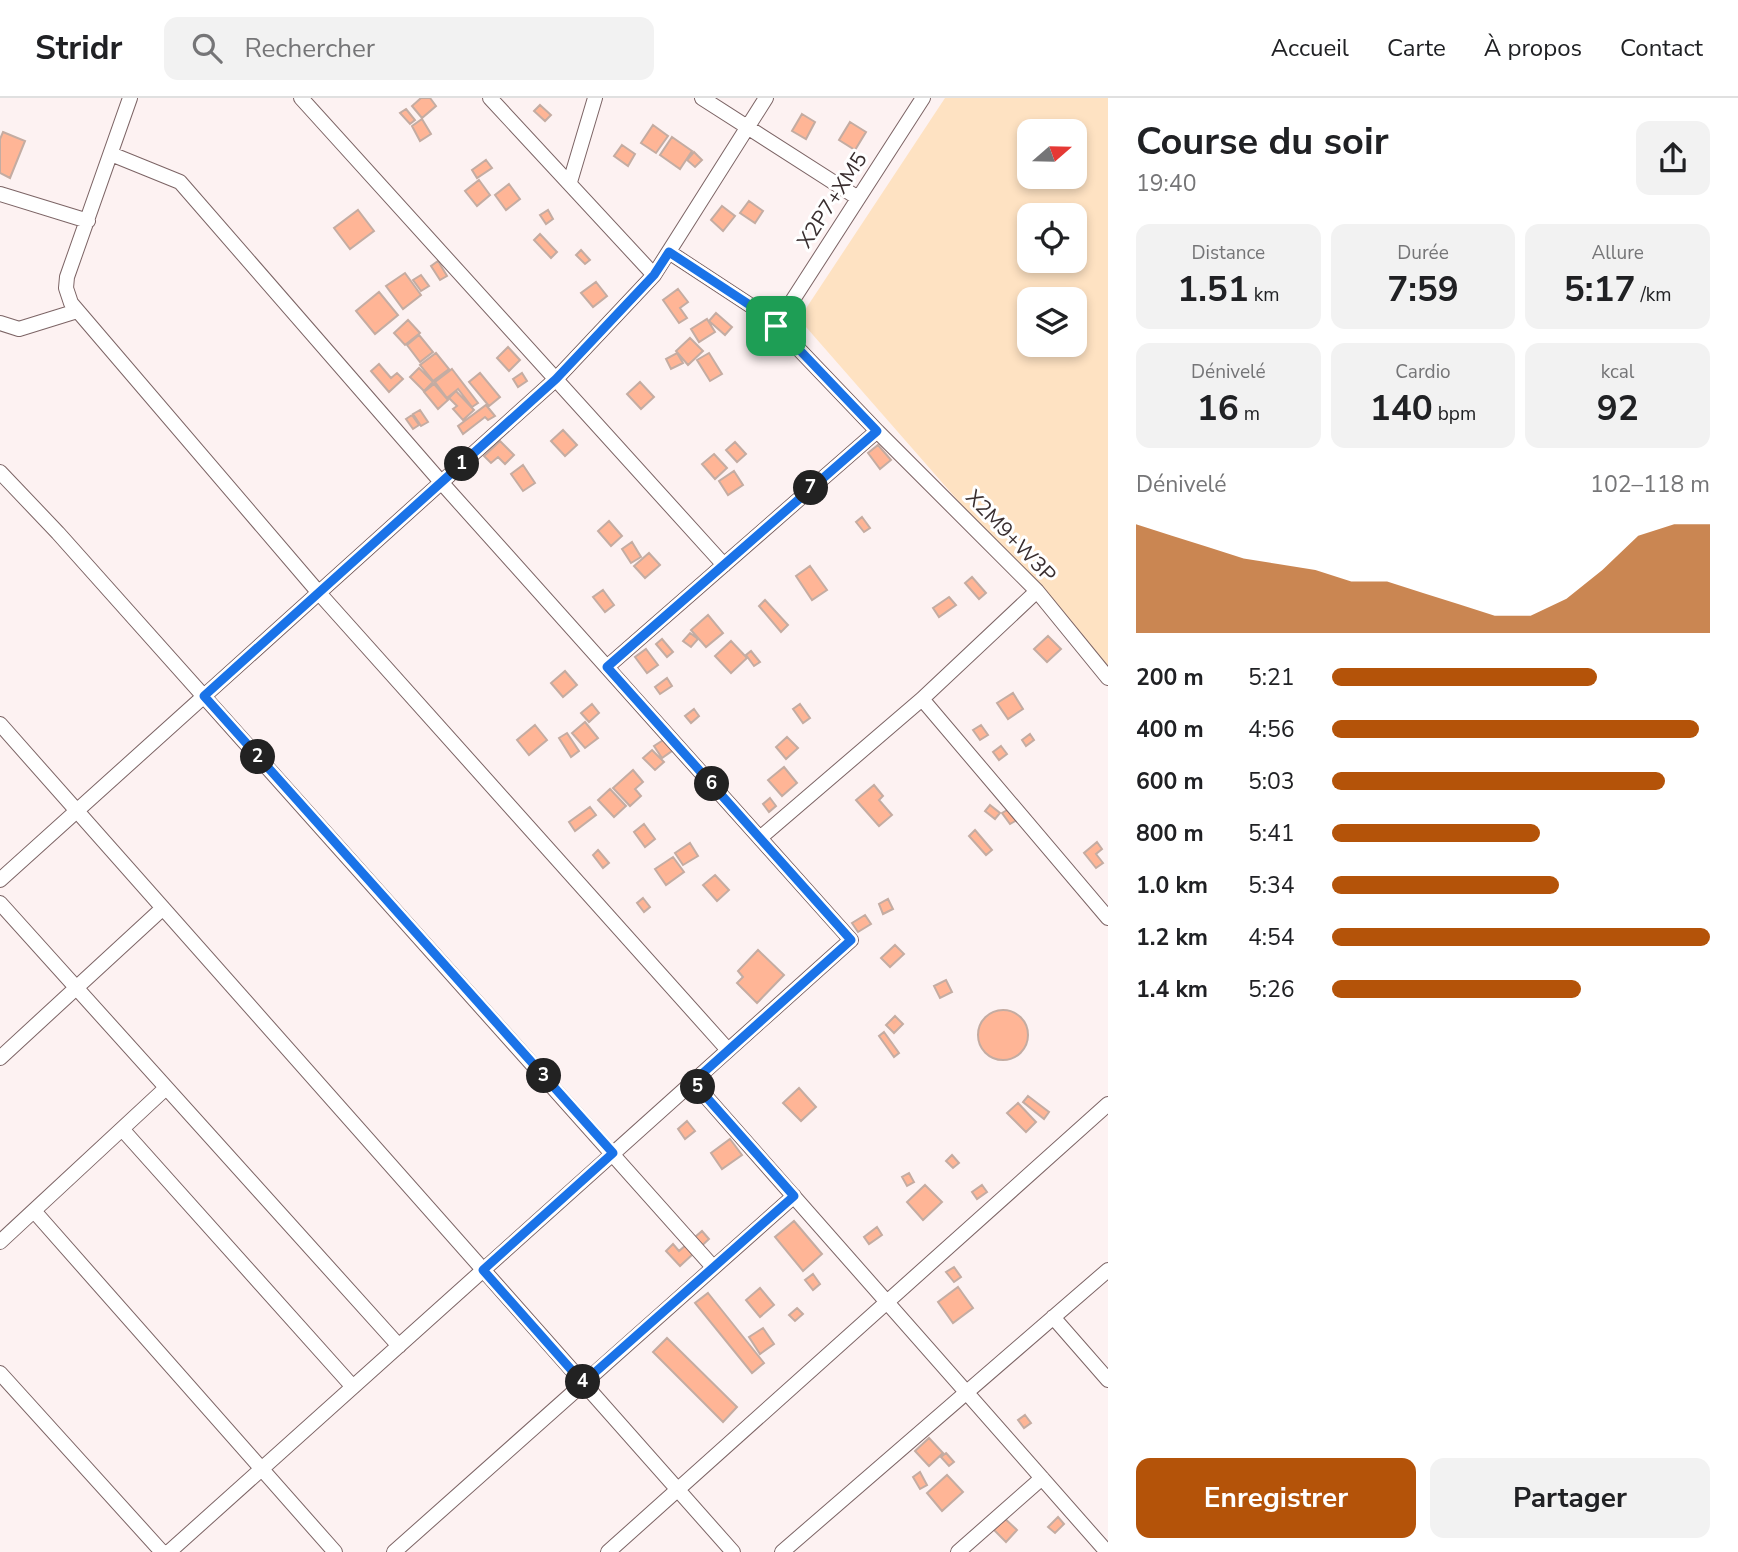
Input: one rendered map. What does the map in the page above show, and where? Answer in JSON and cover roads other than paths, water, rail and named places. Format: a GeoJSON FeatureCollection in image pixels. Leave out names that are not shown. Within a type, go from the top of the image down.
{"type":"FeatureCollection","features":[{"type":"Feature","properties":{"kind":"street"},"geometry":{"type":"LineString","coordinates":[[130,98],[67,277],[66,288],[71,303],[319,593],[728,1050]]}},
{"type":"Feature","properties":{"kind":"street"},"geometry":{"type":"LineString","coordinates":[[301,98],[723,565]]}},
{"type":"Feature","properties":{"kind":"street"},"geometry":{"type":"LineString","coordinates":[[490,98],[654,275]]}},
{"type":"Feature","properties":{"kind":"street"},"geometry":{"type":"LineString","coordinates":[[570,182],[595,98]]}},
{"type":"Feature","properties":{"kind":"street"},"geometry":{"type":"LineString","coordinates":[[702,98],[858,198]]}},
{"type":"Feature","properties":{"kind":"street"},"geometry":{"type":"LineString","coordinates":[[0,880],[556,379],[654,275],[766,98]]}},
{"type":"Feature","properties":{"kind":"street","name":"X2P7+XM5"},"geometry":{"type":"LineString","coordinates":[[776,326],[923,98]]}},
{"type":"Feature","properties":{"kind":"street"},"geometry":{"type":"LineString","coordinates":[[111,154],[180,182],[441,482],[851,940],[169,1552]]}},
{"type":"Feature","properties":{"kind":"street"},"geometry":{"type":"LineString","coordinates":[[0,194],[88,221]]}},
{"type":"Feature","properties":{"kind":"street","name":"X2M9+W3P"},"geometry":{"type":"LineString","coordinates":[[669,252],[768,317],[1037,591],[1108,678]]}},
{"type":"Feature","properties":{"kind":"street"},"geometry":{"type":"LineString","coordinates":[[0,323],[19,329],[77,311]]}},
{"type":"Feature","properties":{"kind":"street"},"geometry":{"type":"LineString","coordinates":[[607,667],[877,431]]}},
{"type":"Feature","properties":{"kind":"street"},"geometry":{"type":"LineString","coordinates":[[0,472],[58,533],[713,1267]]}},
{"type":"Feature","properties":{"kind":"street"},"geometry":{"type":"LineString","coordinates":[[760,838],[922,699],[1037,591]]}},
{"type":"Feature","properties":{"kind":"street"},"geometry":{"type":"LineString","coordinates":[[922,699],[1108,918]]}},
{"type":"Feature","properties":{"kind":"street"},"geometry":{"type":"LineString","coordinates":[[0,724],[733,1552]]}},
{"type":"Feature","properties":{"kind":"street"},"geometry":{"type":"LineString","coordinates":[[0,903],[399,1346]]}},
{"type":"Feature","properties":{"kind":"street"},"geometry":{"type":"LineString","coordinates":[[0,1058],[163,908]]}},
{"type":"Feature","properties":{"kind":"street"},"geometry":{"type":"LineString","coordinates":[[693,1082],[1107,1552]]}},
{"type":"Feature","properties":{"kind":"street"},"geometry":{"type":"LineString","coordinates":[[0,1242],[166,1088]]}},
{"type":"Feature","properties":{"kind":"street"},"geometry":{"type":"LineString","coordinates":[[608,1552],[1108,1104]]}},
{"type":"Feature","properties":{"kind":"street"},"geometry":{"type":"LineString","coordinates":[[122,1129],[353,1387]]}},
{"type":"Feature","properties":{"kind":"street"},"geometry":{"type":"LineString","coordinates":[[394,1552],[794,1196]]}},
{"type":"Feature","properties":{"kind":"street"},"geometry":{"type":"LineString","coordinates":[[34,1211],[335,1552]]}},
{"type":"Feature","properties":{"kind":"street"},"geometry":{"type":"LineString","coordinates":[[782,1552],[1108,1270]]}},
{"type":"Feature","properties":{"kind":"street"},"geometry":{"type":"LineString","coordinates":[[1053,1317],[1108,1380]]}},
{"type":"Feature","properties":{"kind":"street"},"geometry":{"type":"LineString","coordinates":[[0,1373],[162,1552]]}},
{"type":"Feature","properties":{"kind":"street"},"geometry":{"type":"LineString","coordinates":[[958,1552],[1042,1478]]}}]}
